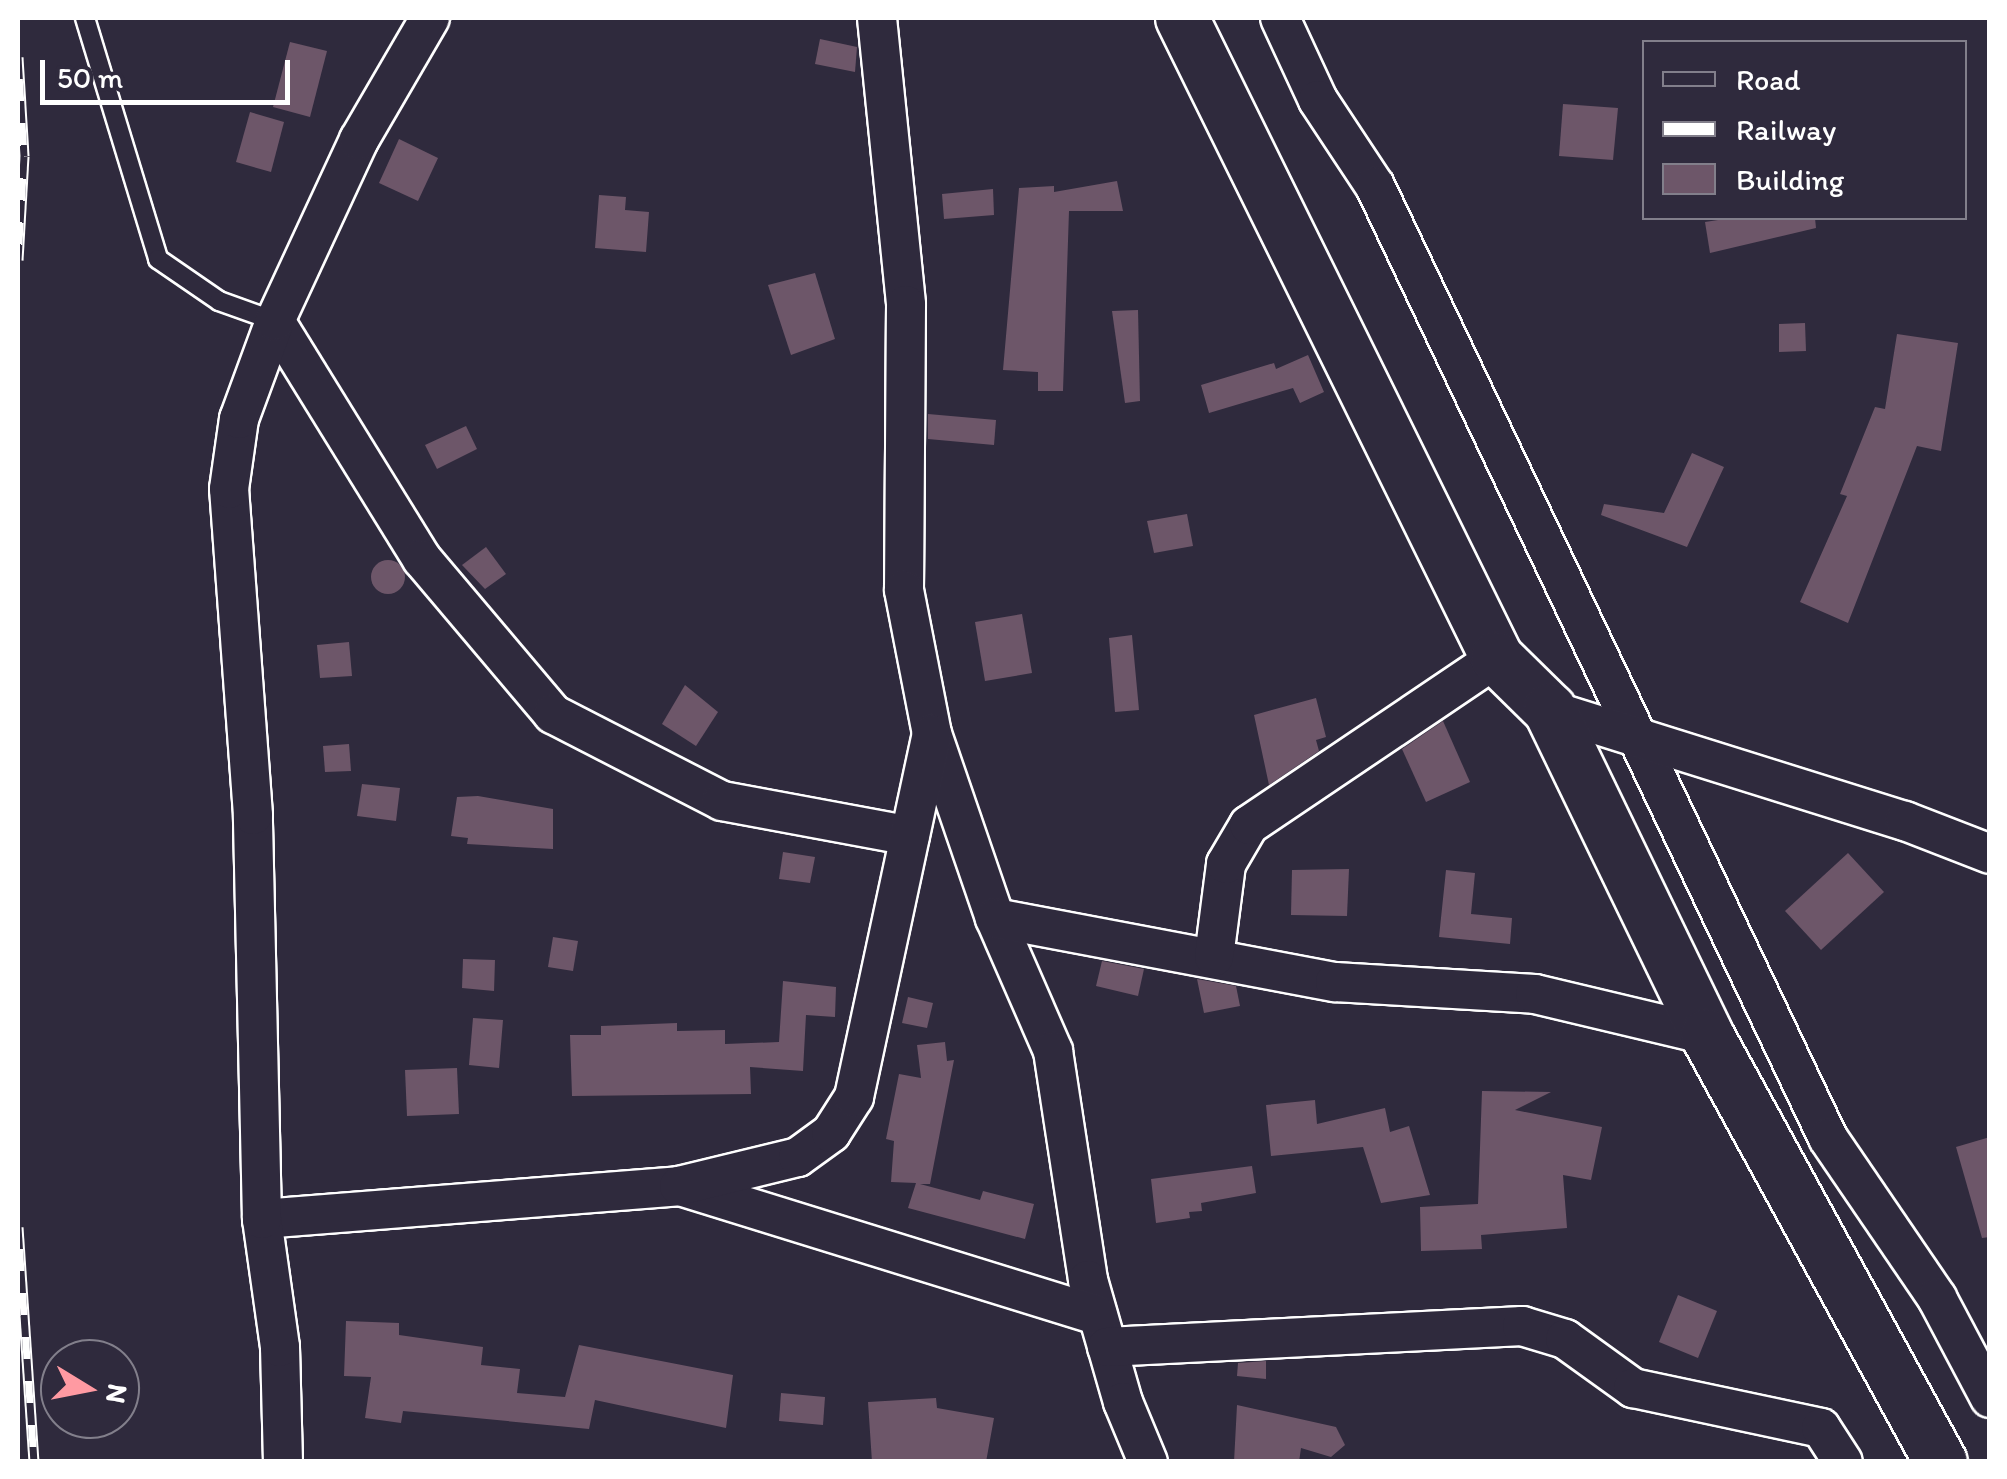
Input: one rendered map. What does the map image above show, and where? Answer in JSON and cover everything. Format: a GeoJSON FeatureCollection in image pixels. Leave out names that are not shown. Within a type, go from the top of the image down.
{"type":"FeatureCollection","features":[{"type":"Feature","properties":{"kind":"street"},"geometry":{"type":"LineString","coordinates":[[283,1462],[280,1348],[262,1218],[253,815],[229,489],[239,419],[275,321],[359,140],[430,18]]}},
{"type":"Feature","properties":{"kind":"street"},"geometry":{"type":"LineString","coordinates":[[877,18],[906,305],[904,590],[932,734],[984,872],[994,918],[1053,1051],[1103,1331],[1148,1462]]}},
{"type":"Feature","properties":{"kind":"street"},"geometry":{"type":"LineString","coordinates":[[1182,18],[1496,658],[1550,710],[1707,1035],[1942,1462]]}},
{"type":"Feature","properties":{"kind":"street"},"geometry":{"type":"LineString","coordinates":[[1280,18],[1318,100],[1375,186],[1828,1138],[1937,1298],[1990,1398]]}},
{"type":"Feature","properties":{"kind":"street"},"geometry":{"type":"LineString","coordinates":[[275,321],[422,559],[553,714],[722,801],[910,836]]}},
{"type":"Feature","properties":{"kind":"street"},"geometry":{"type":"LineString","coordinates":[[1214,957],[1226,864],[1249,825],[1496,658]]}},
{"type":"Feature","properties":{"kind":"street"},"geometry":{"type":"LineString","coordinates":[[1550,710],[1905,821],[1990,854]]}},
{"type":"Feature","properties":{"kind":"street"},"geometry":{"type":"LineString","coordinates":[[262,1218],[679,1186],[798,1156],[831,1133],[854,1097],[932,734]]}},
{"type":"Feature","properties":{"kind":"street"},"geometry":{"type":"LineString","coordinates":[[994,918],[1335,982],[1535,994],[1707,1035]]}},
{"type":"Feature","properties":{"kind":"street"},"geometry":{"type":"LineString","coordinates":[[679,1186],[1103,1331],[1522,1326],[1564,1338],[1633,1388],[1821,1428],[1843,1462]]}},
{"type":"Feature","properties":{"kind":"lane"},"geometry":{"type":"LineString","coordinates":[[85,18],[158,259],[219,302],[275,321]]}},
{"type":"Feature","properties":{"kind":"building"},"geometry":{"type":"Polygon","coordinates":[[[820,39],[857,47],[855,72],[815,64],[820,39]]]}},
{"type":"Feature","properties":{"kind":"building"},"geometry":{"type":"Polygon","coordinates":[[[290,42],[327,51],[310,117],[273,107],[290,42]]]}},
{"type":"Feature","properties":{"kind":"building"},"geometry":{"type":"Polygon","coordinates":[[[1563,104],[1618,108],[1613,160],[1559,156],[1563,104]]]}},
{"type":"Feature","properties":{"kind":"building"},"geometry":{"type":"Polygon","coordinates":[[[250,112],[284,122],[271,172],[236,162],[250,112]]]}},
{"type":"Feature","properties":{"kind":"building"},"geometry":{"type":"Polygon","coordinates":[[[399,139],[438,158],[418,201],[379,183],[399,139]]]}},
{"type":"Feature","properties":{"kind":"building"},"geometry":{"type":"Polygon","coordinates":[[[1117,181],[1123,211],[1069,211],[1063,391],[1038,391],[1038,372],[1003,370],[1019,188],[1054,186],[1054,192],[1117,181]]]}},
{"type":"Feature","properties":{"kind":"building"},"geometry":{"type":"Polygon","coordinates":[[[993,189],[994,215],[944,219],[942,194],[993,189]]]}},
{"type":"Feature","properties":{"kind":"building"},"geometry":{"type":"Polygon","coordinates":[[[599,195],[626,197],[625,210],[649,212],[646,252],[595,248],[599,195]]]}},
{"type":"Feature","properties":{"kind":"building"},"geometry":{"type":"Polygon","coordinates":[[[1815,220],[1816,228],[1710,253],[1705,222],[1815,220]]]}},
{"type":"Feature","properties":{"kind":"building"},"geometry":{"type":"Polygon","coordinates":[[[815,273],[835,339],[791,355],[768,285],[815,273]]]}},
{"type":"Feature","properties":{"kind":"building"},"geometry":{"type":"Polygon","coordinates":[[[1138,310],[1140,401],[1125,403],[1112,311],[1138,310]]]}},
{"type":"Feature","properties":{"kind":"building"},"geometry":{"type":"Polygon","coordinates":[[[1805,323],[1806,351],[1779,352],[1779,324],[1805,323]]]}},
{"type":"Feature","properties":{"kind":"building"},"geometry":{"type":"Polygon","coordinates":[[[1897,334],[1958,343],[1941,451],[1917,446],[1848,623],[1800,602],[1847,496],[1840,494],[1875,407],[1885,409],[1897,334]]]}},
{"type":"Feature","properties":{"kind":"building"},"geometry":{"type":"Polygon","coordinates":[[[1308,355],[1324,392],[1300,403],[1293,388],[1209,413],[1201,385],[1274,363],[1276,369],[1308,355]]]}},
{"type":"Feature","properties":{"kind":"building"},"geometry":{"type":"Polygon","coordinates":[[[928,414],[996,420],[994,445],[928,439],[928,414]]]}},
{"type":"Feature","properties":{"kind":"building"},"geometry":{"type":"Polygon","coordinates":[[[466,426],[477,449],[437,469],[425,445],[466,426]]]}},
{"type":"Feature","properties":{"kind":"building"},"geometry":{"type":"Polygon","coordinates":[[[1692,453],[1724,467],[1687,547],[1601,515],[1604,504],[1664,513],[1692,453]]]}},
{"type":"Feature","properties":{"kind":"building"},"geometry":{"type":"Polygon","coordinates":[[[1187,514],[1193,546],[1154,553],[1147,521],[1187,514]]]}},
{"type":"Feature","properties":{"kind":"building"},"geometry":{"type":"Polygon","coordinates":[[[486,547],[506,574],[485,589],[462,565],[486,547]]]}},
{"type":"Feature","properties":{"kind":"building"},"geometry":{"type":"Polygon","coordinates":[[[388,560],[400,565],[405,577],[400,589],[388,594],[376,589],[371,577],[376,565],[388,560]]]}},
{"type":"Feature","properties":{"kind":"building"},"geometry":{"type":"Polygon","coordinates":[[[1022,614],[1032,673],[985,681],[975,622],[1022,614]]]}},
{"type":"Feature","properties":{"kind":"building"},"geometry":{"type":"Polygon","coordinates":[[[1132,635],[1139,710],[1115,712],[1109,638],[1132,635]]]}},
{"type":"Feature","properties":{"kind":"building"},"geometry":{"type":"Polygon","coordinates":[[[349,642],[352,676],[320,678],[317,645],[349,642]]]}},
{"type":"Feature","properties":{"kind":"building"},"geometry":{"type":"Polygon","coordinates":[[[685,685],[718,712],[696,746],[662,724],[685,685]]]}},
{"type":"Feature","properties":{"kind":"building"},"geometry":{"type":"Polygon","coordinates":[[[1316,698],[1326,737],[1316,740],[1319,751],[1269,785],[1254,715],[1316,698]]]}},
{"type":"Feature","properties":{"kind":"building"},"geometry":{"type":"Polygon","coordinates":[[[1443,721],[1470,782],[1426,802],[1402,749],[1443,721]]]}},
{"type":"Feature","properties":{"kind":"building"},"geometry":{"type":"Polygon","coordinates":[[[349,744],[351,771],[325,772],[323,746],[349,744]]]}},
{"type":"Feature","properties":{"kind":"building"},"geometry":{"type":"Polygon","coordinates":[[[362,784],[400,788],[396,821],[357,816],[362,784]]]}},
{"type":"Feature","properties":{"kind":"building"},"geometry":{"type":"Polygon","coordinates":[[[478,796],[553,809],[553,849],[467,844],[468,838],[451,836],[457,797],[478,796]]]}},
{"type":"Feature","properties":{"kind":"building"},"geometry":{"type":"Polygon","coordinates":[[[783,852],[815,857],[810,883],[779,879],[783,852]]]}},
{"type":"Feature","properties":{"kind":"building"},"geometry":{"type":"Polygon","coordinates":[[[1848,853],[1884,892],[1821,950],[1785,911],[1848,853]]]}},
{"type":"Feature","properties":{"kind":"building"},"geometry":{"type":"Polygon","coordinates":[[[1349,869],[1347,916],[1291,915],[1292,870],[1349,869]]]}},
{"type":"Feature","properties":{"kind":"building"},"geometry":{"type":"Polygon","coordinates":[[[1446,870],[1475,873],[1471,914],[1512,918],[1510,944],[1439,937],[1446,870]]]}},
{"type":"Feature","properties":{"kind":"building"},"geometry":{"type":"Polygon","coordinates":[[[553,937],[578,941],[573,971],[548,967],[553,937]]]}},
{"type":"Feature","properties":{"kind":"building"},"geometry":{"type":"Polygon","coordinates":[[[463,959],[495,960],[494,991],[462,988],[463,959]]]}},
{"type":"Feature","properties":{"kind":"building"},"geometry":{"type":"Polygon","coordinates":[[[1102,961],[1144,969],[1138,996],[1096,986],[1102,961]]]}},
{"type":"Feature","properties":{"kind":"building"},"geometry":{"type":"Polygon","coordinates":[[[1197,979],[1236,986],[1240,1006],[1204,1013],[1197,979]]]}},
{"type":"Feature","properties":{"kind":"building"},"geometry":{"type":"Polygon","coordinates":[[[783,981],[836,987],[835,1017],[806,1015],[803,1071],[750,1067],[751,1094],[572,1096],[570,1035],[601,1035],[601,1026],[677,1023],[677,1031],[725,1030],[725,1044],[779,1042],[783,981]]]}},
{"type":"Feature","properties":{"kind":"building"},"geometry":{"type":"Polygon","coordinates":[[[908,997],[933,1003],[927,1028],[902,1023],[908,997]]]}},
{"type":"Feature","properties":{"kind":"building"},"geometry":{"type":"Polygon","coordinates":[[[473,1018],[503,1020],[499,1068],[469,1065],[473,1018]]]}},
{"type":"Feature","properties":{"kind":"building"},"geometry":{"type":"Polygon","coordinates":[[[945,1042],[947,1061],[954,1060],[930,1184],[920,1184],[980,1200],[983,1191],[1034,1204],[1025,1239],[908,1208],[916,1183],[891,1182],[894,1141],[886,1139],[899,1074],[921,1078],[917,1045],[945,1042]]]}},
{"type":"Feature","properties":{"kind":"building"},"geometry":{"type":"Polygon","coordinates":[[[457,1068],[459,1114],[407,1116],[405,1070],[457,1068]]]}},
{"type":"Feature","properties":{"kind":"building"},"geometry":{"type":"Polygon","coordinates":[[[1482,1091],[1551,1092],[1515,1110],[1602,1127],[1591,1180],[1563,1175],[1567,1228],[1481,1235],[1482,1249],[1421,1251],[1420,1207],[1478,1204],[1482,1091]]]}},
{"type":"Feature","properties":{"kind":"building"},"geometry":{"type":"Polygon","coordinates":[[[1315,1100],[1317,1124],[1385,1108],[1390,1132],[1409,1126],[1430,1195],[1381,1203],[1363,1147],[1271,1156],[1266,1105],[1315,1100]]]}},
{"type":"Feature","properties":{"kind":"building"},"geometry":{"type":"Polygon","coordinates":[[[1990,1137],[1990,1237],[1982,1238],[1956,1147],[1990,1137]]]}},
{"type":"Feature","properties":{"kind":"building"},"geometry":{"type":"Polygon","coordinates":[[[1252,1166],[1256,1193],[1201,1203],[1202,1211],[1189,1212],[1190,1218],[1156,1223],[1151,1179],[1252,1166]]]}},
{"type":"Feature","properties":{"kind":"building"},"geometry":{"type":"Polygon","coordinates":[[[1678,1295],[1717,1311],[1698,1358],[1659,1342],[1678,1295]]]}},
{"type":"Feature","properties":{"kind":"building"},"geometry":{"type":"Polygon","coordinates":[[[346,1321],[399,1323],[399,1335],[483,1347],[481,1365],[520,1369],[517,1393],[565,1397],[579,1345],[733,1375],[726,1428],[595,1400],[589,1429],[403,1411],[401,1423],[365,1418],[371,1377],[344,1376],[346,1321]]]}},
{"type":"Feature","properties":{"kind":"building"},"geometry":{"type":"Polygon","coordinates":[[[1266,1361],[1266,1379],[1237,1376],[1238,1363],[1266,1361]]]}},
{"type":"Feature","properties":{"kind":"building"},"geometry":{"type":"Polygon","coordinates":[[[781,1393],[825,1397],[823,1425],[779,1421],[781,1393]]]}},
{"type":"Feature","properties":{"kind":"building"},"geometry":{"type":"Polygon","coordinates":[[[936,1398],[937,1408],[994,1418],[986,1462],[872,1462],[868,1402],[936,1398]]]}},
{"type":"Feature","properties":{"kind":"building"},"geometry":{"type":"Polygon","coordinates":[[[1237,1405],[1336,1427],[1345,1445],[1331,1457],[1301,1448],[1299,1462],[1234,1462],[1237,1405]]]}},
{"type":"Feature","properties":{"kind":"railway"},"geometry":{"type":"LineString","coordinates":[[18,57],[24,156],[18,260]]}},
{"type":"Feature","properties":{"kind":"railway"},"geometry":{"type":"LineString","coordinates":[[18,1227],[34,1462]]}}]}
